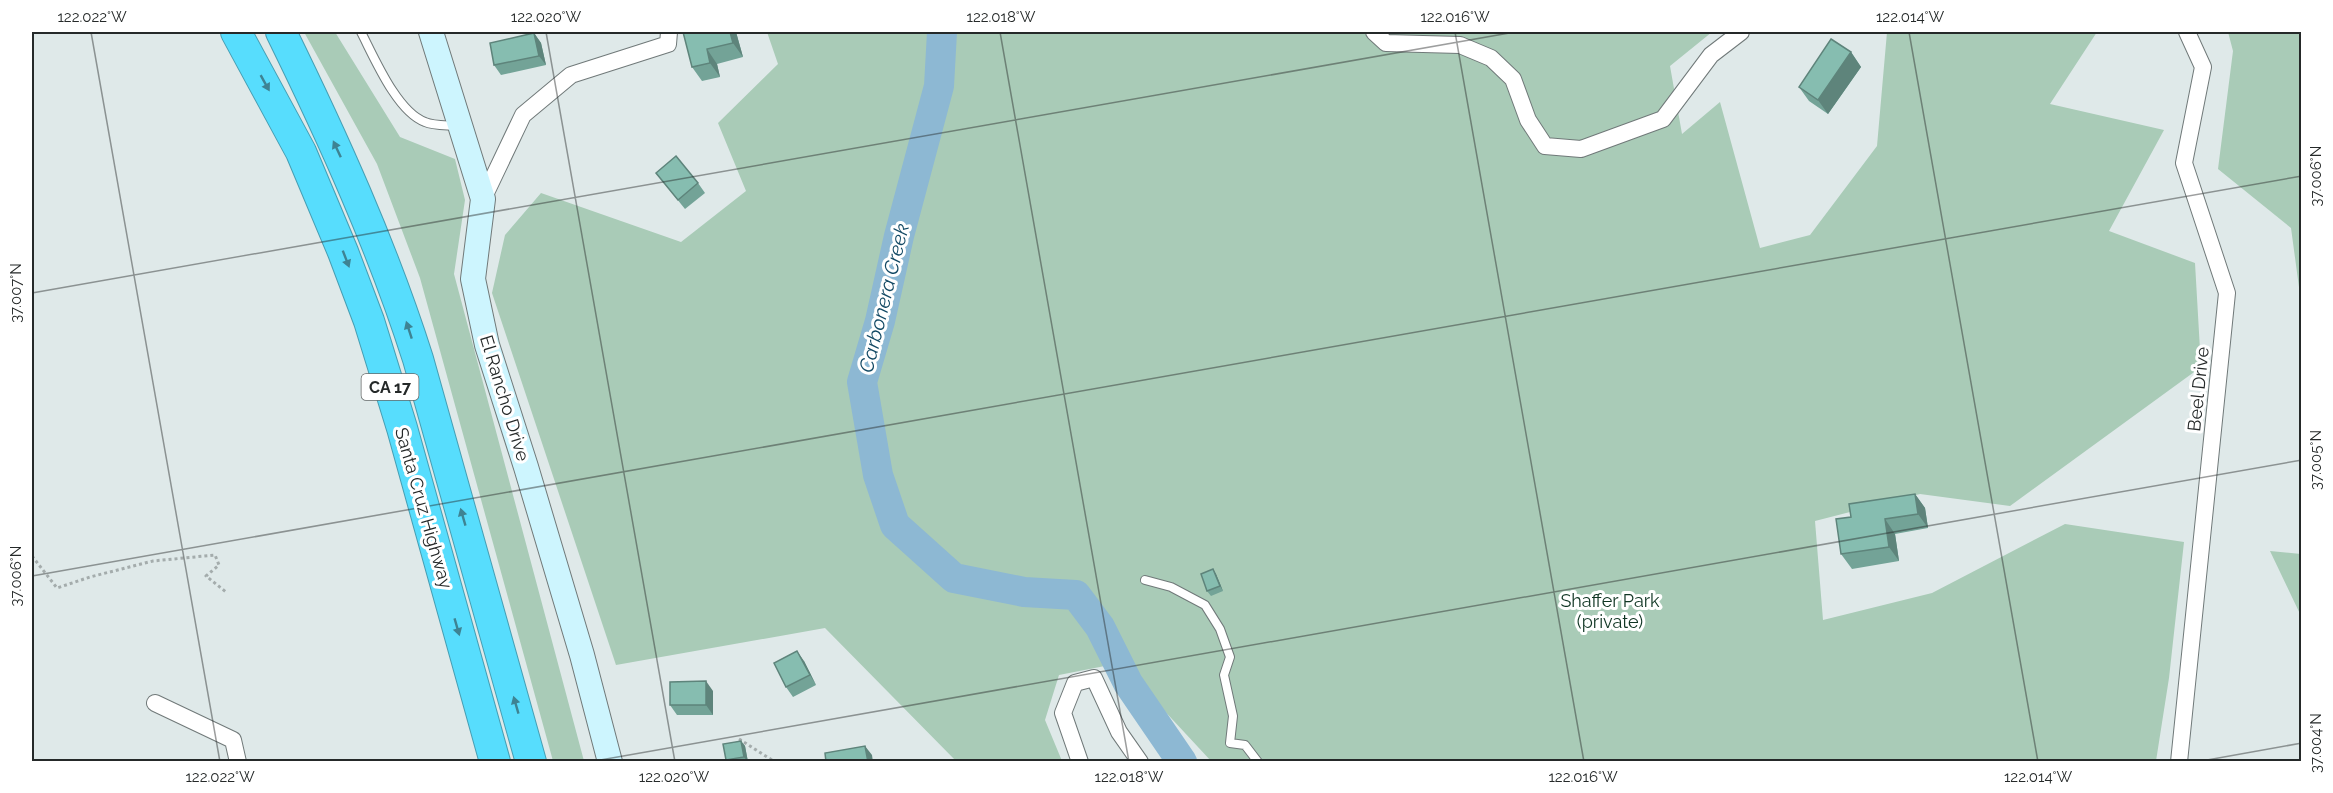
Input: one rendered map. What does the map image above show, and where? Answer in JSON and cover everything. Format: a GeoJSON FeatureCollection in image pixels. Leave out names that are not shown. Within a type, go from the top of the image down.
{"type":"FeatureCollection","features":[{"type":"Feature","properties":{"kind":"highway","name":"Santa Cruz Highway"},"geometry":{"type":"LineString","coordinates":[[236,32],[284,118],[304,160],[369,321],[402,428],[495,762]]}},
{"type":"Feature","properties":{"kind":"highway","name":"Santa Cruz Highway"},"geometry":{"type":"LineString","coordinates":[[281,32],[343,160],[397,293],[426,386],[531,762]]}},
{"type":"Feature","properties":{"kind":"street","name":"El Rancho Drive"},"geometry":{"type":"LineString","coordinates":[[431,32],[483,199],[473,279],[487,345],[582,655],[610,762]]}},
{"type":"Feature","properties":{"kind":"street"},"geometry":{"type":"LineString","coordinates":[[483,199],[524,115],[571,75],[668,44],[669,32]]}},
{"type":"Feature","properties":{"kind":"street"},"geometry":{"type":"LineString","coordinates":[[1374,32],[1386,43],[1460,45],[1491,58],[1513,79],[1528,120],[1545,146],[1581,149],[1663,119],[1711,55],[1742,32]]}},
{"type":"Feature","properties":{"kind":"street","name":"Beel Drive"},"geometry":{"type":"LineString","coordinates":[[2179,762],[2228,293],[2184,163],[2204,67],[2187,32]]}},
{"type":"Feature","properties":{"kind":"street"},"geometry":{"type":"LineString","coordinates":[[1080,762],[1063,713],[1075,683],[1094,678],[1119,732],[1140,762]]}},
{"type":"Feature","properties":{"kind":"street"},"geometry":{"type":"LineString","coordinates":[[155,703],[233,740],[238,762]]}},
{"type":"Feature","properties":{"kind":"lane"},"geometry":{"type":"LineString","coordinates":[[361,32],[384,75],[407,110],[424,122],[460,126]]}},
{"type":"Feature","properties":{"kind":"lane"},"geometry":{"type":"LineString","coordinates":[[1145,580],[1171,587],[1204,604],[1220,629],[1230,657],[1224,675],[1233,716],[1230,743],[1245,745],[1258,762]]}},
{"type":"Feature","properties":{"kind":"path"},"geometry":{"type":"LineString","coordinates":[[32,556],[57,588],[153,561],[215,555],[219,566],[206,576],[226,592]]}},
{"type":"Feature","properties":{"kind":"path"},"geometry":{"type":"LineString","coordinates":[[739,738],[775,762]]}},
{"type":"Feature","properties":{"kind":"green space"},"geometry":{"type":"Polygon","coordinates":[[[304,32],[335,32],[400,137],[455,159],[465,200],[454,274],[584,761],[553,761],[420,278],[377,164],[304,32]]]}},
{"type":"Feature","properties":{"kind":"green space","name":"Shaffer Park (private)"},"geometry":{"type":"Polygon","coordinates":[[[767,32],[1712,32],[1670,66],[1682,134],[1720,102],[1760,248],[1810,235],[1877,146],[1887,32],[2097,32],[2050,104],[2164,130],[2109,231],[2195,263],[2201,367],[2010,506],[1920,494],[1815,521],[1823,620],[1932,593],[2065,524],[2184,542],[2169,678],[2156,761],[1211,761],[1120,663],[1059,675],[1045,720],[1062,761],[956,761],[825,628],[616,665],[492,293],[505,235],[541,193],[681,242],[746,191],[718,123],[778,64],[767,32]]]}},
{"type":"Feature","properties":{"kind":"green space"},"geometry":{"type":"Polygon","coordinates":[[[2228,32],[2301,32],[2301,302],[2291,228],[2218,169],[2233,51],[2228,32]]]}},
{"type":"Feature","properties":{"kind":"green space"},"geometry":{"type":"Polygon","coordinates":[[[2270,551],[2301,554],[2301,616],[2270,551]]]}},
{"type":"Feature","properties":{"kind":"building"},"geometry":{"type":"Polygon","coordinates":[[[683,32],[730,32],[733,43],[707,49],[710,63],[692,67],[683,32]]]}},
{"type":"Feature","properties":{"kind":"building"},"geometry":{"type":"Polygon","coordinates":[[[534,33],[539,56],[494,65],[490,43],[534,33]]]}},
{"type":"Feature","properties":{"kind":"building"},"geometry":{"type":"Polygon","coordinates":[[[1831,39],[1851,52],[1818,100],[1799,87],[1831,39]]]}},
{"type":"Feature","properties":{"kind":"building"},"geometry":{"type":"Polygon","coordinates":[[[676,156],[698,183],[678,200],[656,173],[676,156]]]}},
{"type":"Feature","properties":{"kind":"building"},"geometry":{"type":"Polygon","coordinates":[[[1915,494],[1918,514],[1885,519],[1889,547],[1841,554],[1836,519],[1851,517],[1849,504],[1915,494]]]}},
{"type":"Feature","properties":{"kind":"building"},"geometry":{"type":"Polygon","coordinates":[[[1213,569],[1220,586],[1207,591],[1201,574],[1213,569]]]}},
{"type":"Feature","properties":{"kind":"building"},"geometry":{"type":"Polygon","coordinates":[[[797,651],[810,675],[786,687],[774,663],[797,651]]]}},
{"type":"Feature","properties":{"kind":"building"},"geometry":{"type":"Polygon","coordinates":[[[706,681],[706,705],[670,705],[670,682],[706,681]]]}},
{"type":"Feature","properties":{"kind":"building"},"geometry":{"type":"Polygon","coordinates":[[[741,741],[744,757],[726,760],[723,744],[741,741]]]}},
{"type":"Feature","properties":{"kind":"building"},"geometry":{"type":"Polygon","coordinates":[[[865,746],[868,762],[826,762],[825,753],[865,746]]]}},
{"type":"Feature","properties":{"kind":"waterway","name":"Carbonera Creek"},"geometry":{"type":"LineString","coordinates":[[942,32],[939,86],[899,236],[880,321],[862,382],[878,475],[895,525],[954,578],[1024,592],[1076,595],[1100,627],[1128,683],[1182,762]]}}]}
